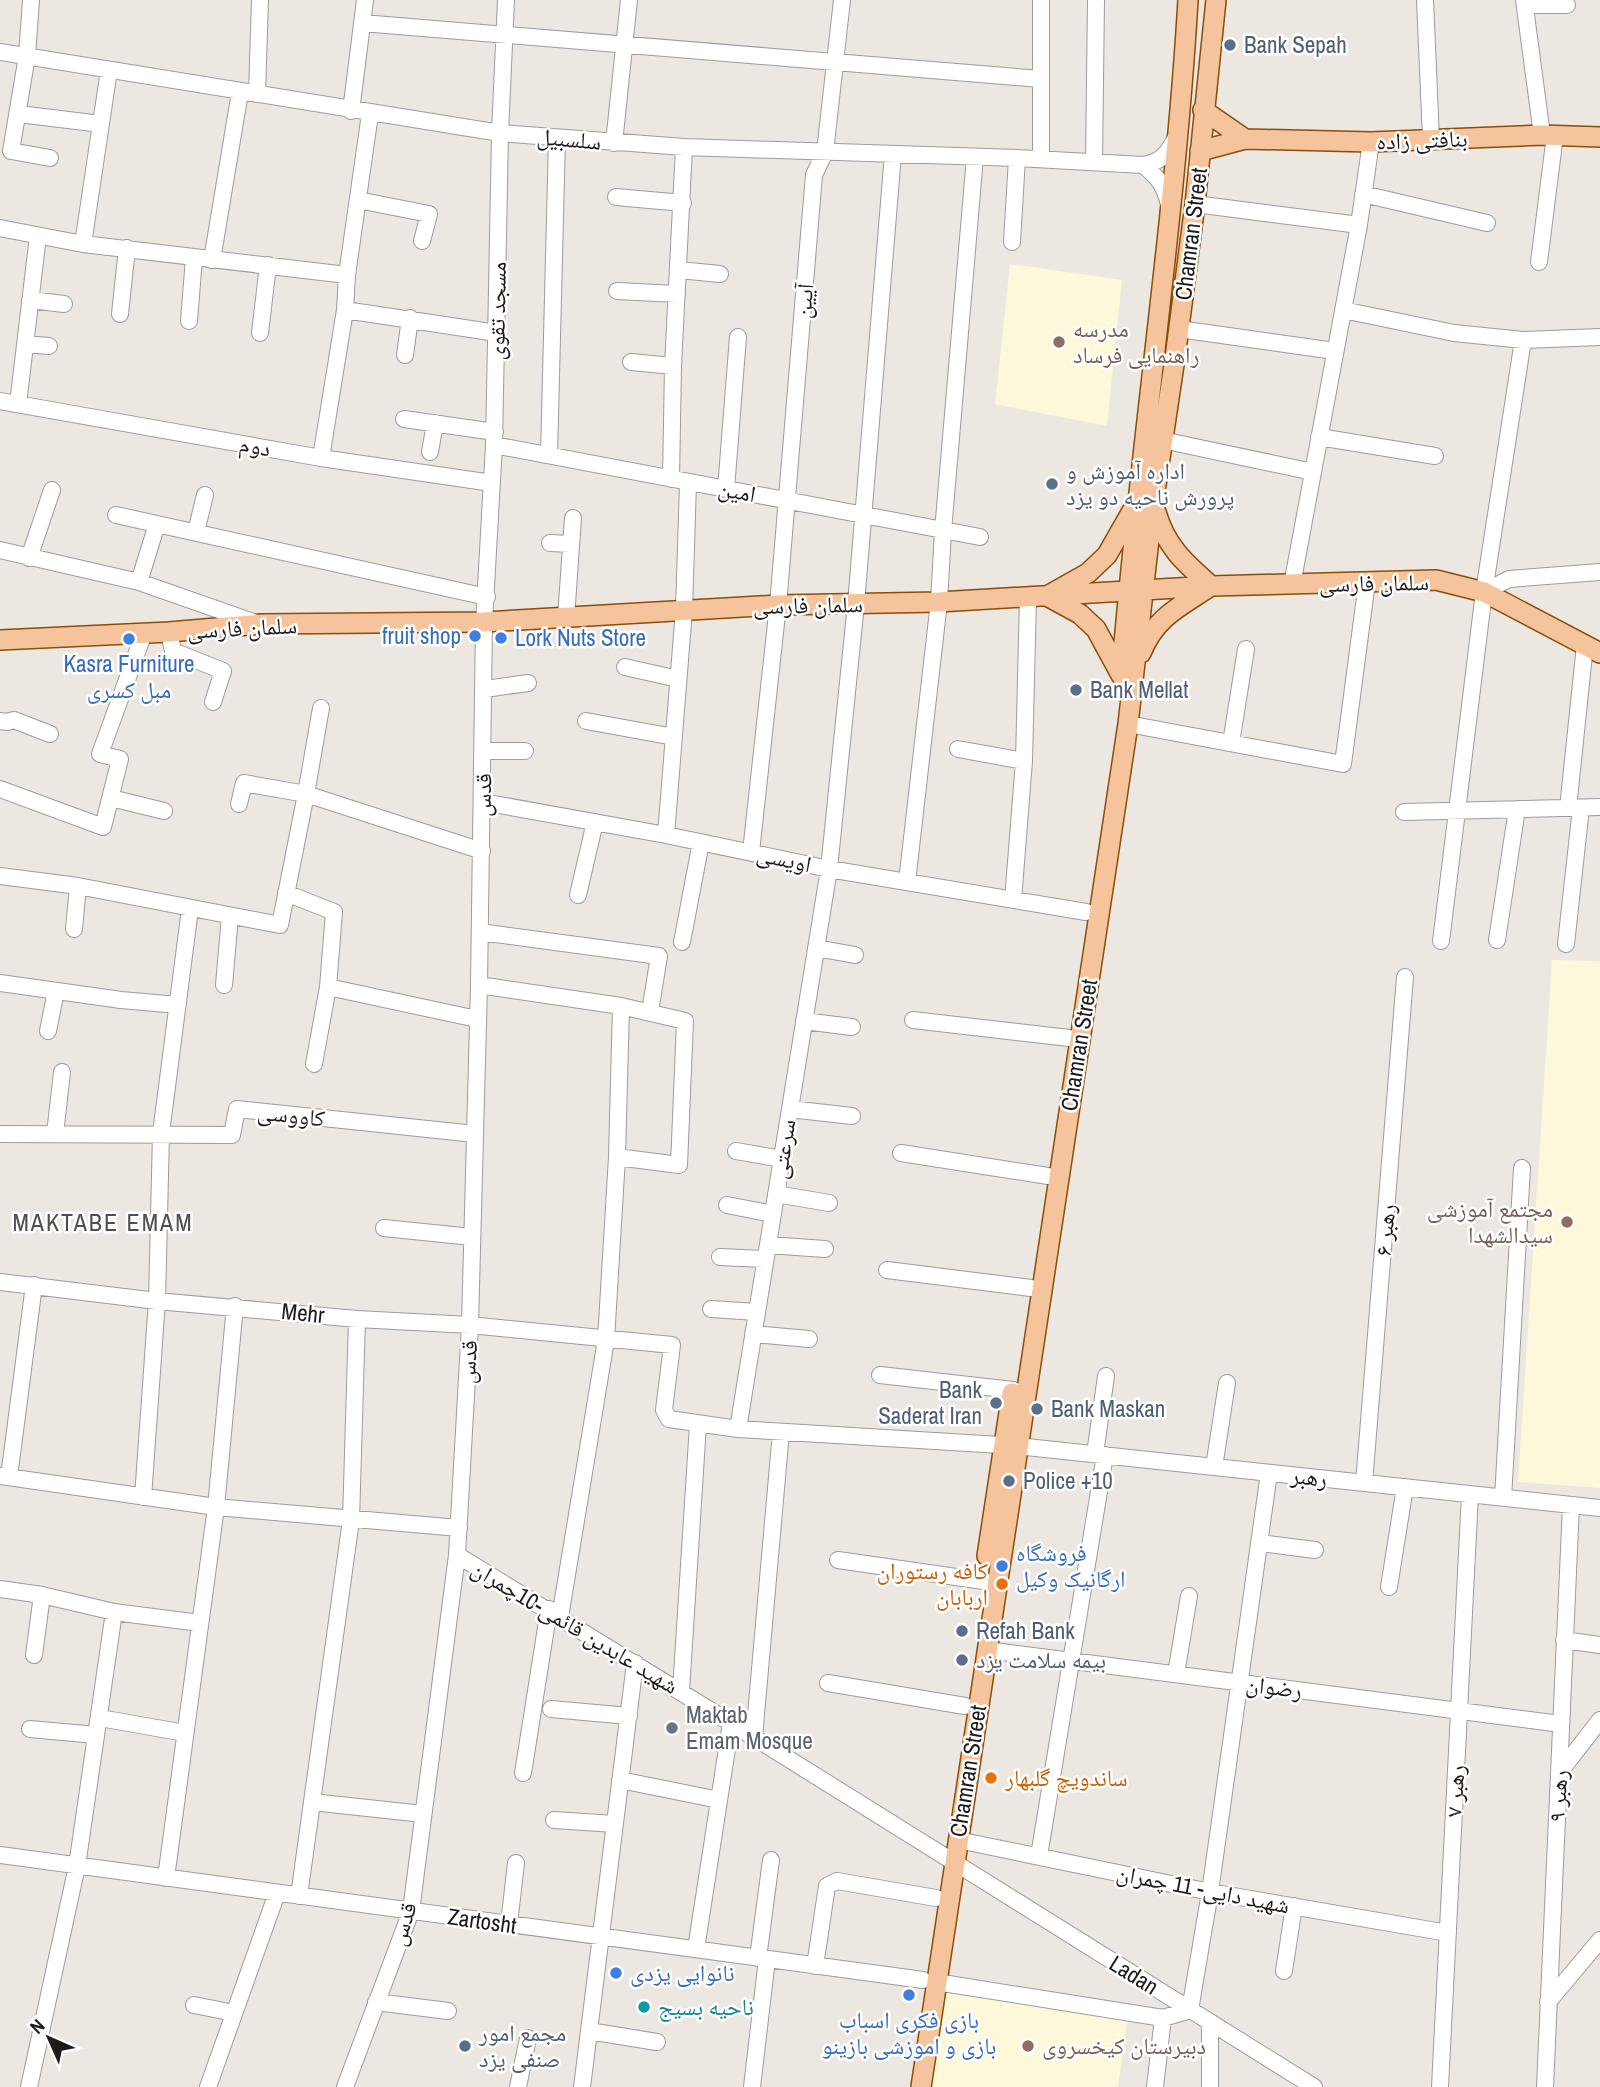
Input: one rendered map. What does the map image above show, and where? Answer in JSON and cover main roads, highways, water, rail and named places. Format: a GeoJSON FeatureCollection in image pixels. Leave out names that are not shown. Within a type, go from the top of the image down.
{"type":"FeatureCollection","features":[{"type":"Feature","properties":{"kind":"main road","name":"Chamran Street"},"geometry":{"type":"LineString","coordinates":[[920,2087],[936,1898],[948,1859],[958,1840],[987,1650],[1010,1445],[1013,1390],[1031,1288],[1086,912],[1127,676],[1153,439],[1169,206],[1178,135],[1188,0]]}},
{"type":"Feature","properties":{"kind":"main road","name":"Chamran Street"},"geometry":{"type":"LineString","coordinates":[[1153,439],[1179,329],[1216,0]]}},
{"type":"Feature","properties":{"kind":"main road"},"geometry":{"type":"LineString","coordinates":[[1203,110],[1245,139]]}},
{"type":"Feature","properties":{"kind":"main road","name":"بنافتی زاده"},"geometry":{"type":"LineString","coordinates":[[1200,150],[1245,139],[1371,142],[1548,135],[1600,137]]}},
{"type":"Feature","properties":{"kind":"main road"},"geometry":{"type":"LineString","coordinates":[[1145,503],[1177,555],[1211,586],[1163,618],[1147,639],[1127,676],[1096,629],[1080,614],[1038,597],[1088,573],[1107,555],[1145,503]]}},
{"type":"Feature","properties":{"kind":"main road","name":"سلمان فارسی"},"geometry":{"type":"LineString","coordinates":[[0,640],[169,632],[261,624],[484,622],[778,605],[939,602],[1211,586],[1436,580],[1484,592],[1593,649]]}},
{"type":"Feature","properties":{"kind":"main road","name":"Chamran Street"},"geometry":{"type":"LineString","coordinates":[[907,2087],[930,1981],[948,1859],[965,1706],[984,1581],[1010,1445],[1128,724],[1127,676]]}},
{"type":"Feature","properties":{"kind":"place","name":"Bank Sepah"},"geometry":{"type":"Point","coordinates":[1230,45]}},
{"type":"Feature","properties":{"kind":"place","name":"مدرسه راهنمایی فرساد"},"geometry":{"type":"Point","coordinates":[1059,342]}},
{"type":"Feature","properties":{"kind":"place","name":"اداره آموزش و پرورش ناحیه دو یزد"},"geometry":{"type":"Point","coordinates":[1052,484]}},
{"type":"Feature","properties":{"kind":"place","name":"fruit shop"},"geometry":{"type":"Point","coordinates":[475,636]}},
{"type":"Feature","properties":{"kind":"place","name":"Lork Nuts Store"},"geometry":{"type":"Point","coordinates":[501,638]}},
{"type":"Feature","properties":{"kind":"place","name":"Kasra Furniture مبل کسری"},"geometry":{"type":"Point","coordinates":[129,639]}},
{"type":"Feature","properties":{"kind":"place","name":"Bank Mellat"},"geometry":{"type":"Point","coordinates":[1076,690]}},
{"type":"Feature","properties":{"kind":"place","name":"مجتمع آموزشی سیدالشهدا"},"geometry":{"type":"Point","coordinates":[1567,1222]}},
{"type":"Feature","properties":{"kind":"place","name":"Bank Saderat Iran"},"geometry":{"type":"Point","coordinates":[996,1403]}},
{"type":"Feature","properties":{"kind":"place","name":"Bank Maskan"},"geometry":{"type":"Point","coordinates":[1037,1409]}},
{"type":"Feature","properties":{"kind":"place","name":"Police +10"},"geometry":{"type":"Point","coordinates":[1009,1481]}},
{"type":"Feature","properties":{"kind":"place","name":"فروشگاه ارگانیک وکیل"},"geometry":{"type":"Point","coordinates":[1002,1566]}},
{"type":"Feature","properties":{"kind":"place","name":"کافه رستوران اربابان"},"geometry":{"type":"Point","coordinates":[1002,1584]}},
{"type":"Feature","properties":{"kind":"place","name":"Refah Bank"},"geometry":{"type":"Point","coordinates":[962,1631]}},
{"type":"Feature","properties":{"kind":"place","name":"بيمه سلامت يزد"},"geometry":{"type":"Point","coordinates":[962,1660]}},
{"type":"Feature","properties":{"kind":"place","name":"Maktab Emam Mosque"},"geometry":{"type":"Point","coordinates":[672,1728]}},
{"type":"Feature","properties":{"kind":"place","name":"ساندویچ گلبهار"},"geometry":{"type":"Point","coordinates":[991,1778]}},
{"type":"Feature","properties":{"kind":"place","name":"نانوایی یزدی"},"geometry":{"type":"Point","coordinates":[616,1973]}},
{"type":"Feature","properties":{"kind":"place","name":"بازی فکری اسباب بازی و اموزشی بازینو"},"geometry":{"type":"Point","coordinates":[909,1995]}},
{"type":"Feature","properties":{"kind":"place","name":"ناحیه بسیج"},"geometry":{"type":"Point","coordinates":[644,2007]}},
{"type":"Feature","properties":{"kind":"place","name":"مجمع امور صنفی یزد"},"geometry":{"type":"Point","coordinates":[465,2046]}},
{"type":"Feature","properties":{"kind":"place","name":"دبیرستان کیخسروی"},"geometry":{"type":"Point","coordinates":[1028,2046]}},
{"type":"Feature","properties":{"kind":"district","name":"MAKTABE EMAM"},"geometry":{"type":"Point","coordinates":[103,1223]}}]}
